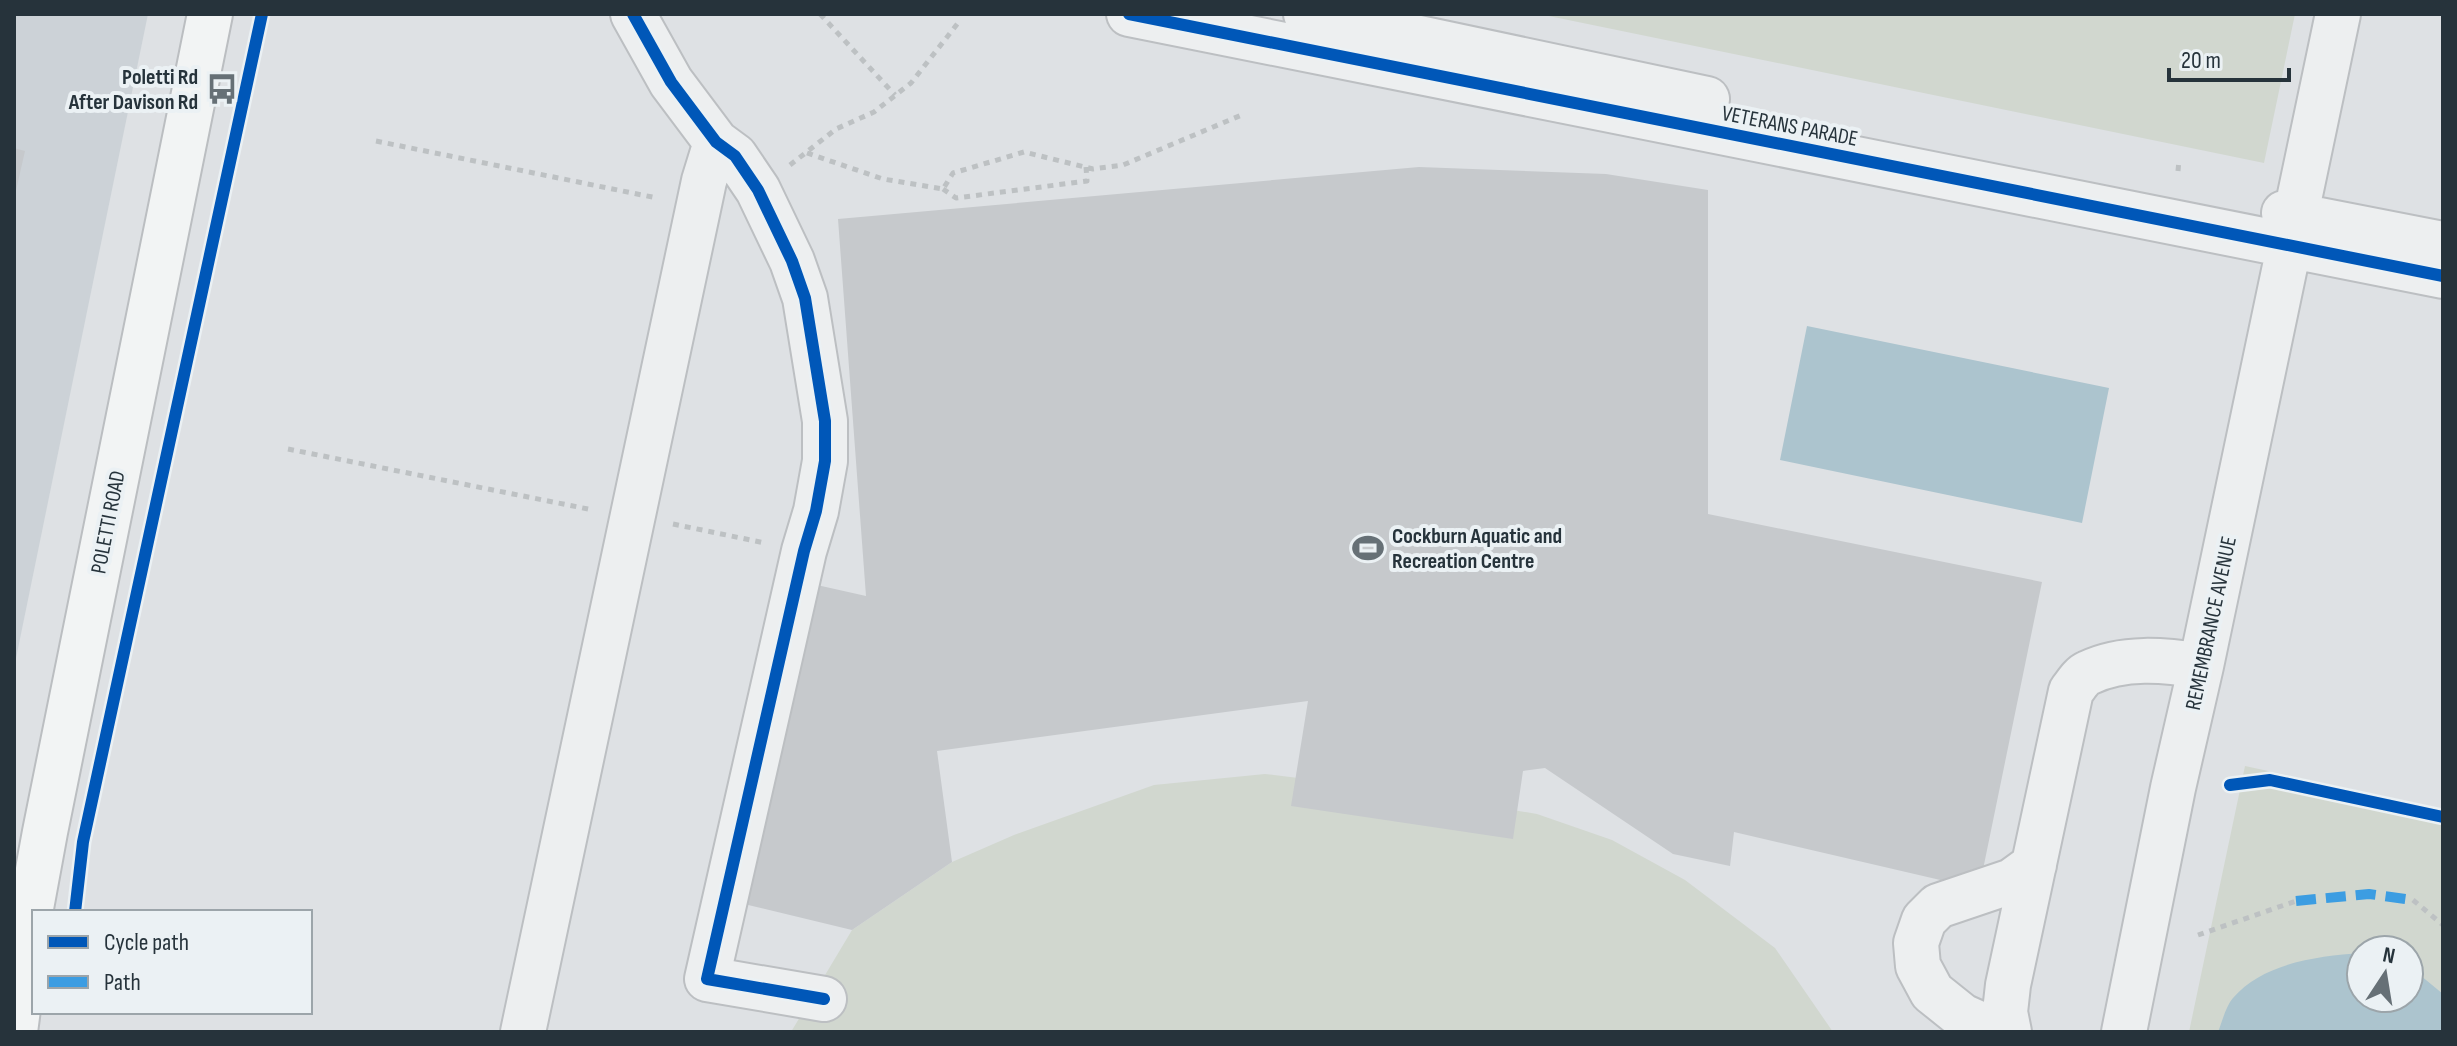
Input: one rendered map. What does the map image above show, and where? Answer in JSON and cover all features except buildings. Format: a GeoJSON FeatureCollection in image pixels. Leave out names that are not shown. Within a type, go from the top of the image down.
{"type":"FeatureCollection","features":[{"type":"Feature","properties":{"kind":"main road","name":"POLETTI ROAD"},"geometry":{"type":"LineString","coordinates":[[15,1032],[31,908],[45,832],[210,14]]}},
{"type":"Feature","properties":{"kind":"street"},"geometry":{"type":"LineString","coordinates":[[633,14],[671,82],[716,142],[735,156],[758,190],[792,261],[805,298],[825,421],[825,461],[707,979],[824,999]]}},
{"type":"Feature","properties":{"kind":"street","name":"VETERANS PARADE"},"geometry":{"type":"LineString","coordinates":[[1129,14],[1201,22],[2293,230],[2443,244]]}},
{"type":"Feature","properties":{"kind":"street","name":"VETERANS PARADE"},"geometry":{"type":"LineString","coordinates":[[1306,14],[1731,104],[2293,230],[2443,276]]}},
{"type":"Feature","properties":{"kind":"street","name":"REMEMBRANCE AVENUE"},"geometry":{"type":"LineString","coordinates":[[2124,1032],[2338,14]]}},
{"type":"Feature","properties":{"kind":"street"},"geometry":{"type":"LineString","coordinates":[[523,1032],[649,520],[698,207],[716,142]]}},
{"type":"Feature","properties":{"kind":"street"},"geometry":{"type":"LineString","coordinates":[[2009,1032],[2005,1012],[2008,985],[2071,691],[2086,674],[2121,662],[2172,661],[2201,666]]}},
{"type":"Feature","properties":{"kind":"street"},"geometry":{"type":"LineString","coordinates":[[1998,1032],[1962,1016],[1932,992],[1918,966],[1916,943],[1924,920],[1938,906],[2012,881],[2034,865]]}},
{"type":"Feature","properties":{"kind":"path"},"geometry":{"type":"LineString","coordinates":[[820,14],[895,95]]}},
{"type":"Feature","properties":{"kind":"path"},"geometry":{"type":"LineString","coordinates":[[758,190],[836,129],[874,112],[911,83],[958,23]]}},
{"type":"Feature","properties":{"kind":"path"},"geometry":{"type":"LineString","coordinates":[[943,189],[953,173],[1024,152],[1093,169],[1123,165],[1244,114]]}},
{"type":"Feature","properties":{"kind":"path"},"geometry":{"type":"LineString","coordinates":[[376,141],[698,207]]}},
{"type":"Feature","properties":{"kind":"path"},"geometry":{"type":"LineString","coordinates":[[806,153],[883,179],[943,189],[956,198],[1087,181],[1086,167]]}},
{"type":"Feature","properties":{"kind":"path"},"geometry":{"type":"LineString","coordinates":[[2178,171],[2179,160]]}},
{"type":"Feature","properties":{"kind":"path"},"geometry":{"type":"LineString","coordinates":[[288,449],[769,544]]}},
{"type":"Feature","properties":{"kind":"path"},"geometry":{"type":"LineString","coordinates":[[2413,900],[2443,925]]}},
{"type":"Feature","properties":{"kind":"path"},"geometry":{"type":"LineString","coordinates":[[2198,935],[2296,901]]}},
{"type":"Feature","properties":{"kind":"shaded area"},"geometry":{"type":"Polygon","coordinates":[[[14,14],[148,14],[14,668],[14,14]]]}},
{"type":"Feature","properties":{"kind":"shaded area"},"geometry":{"type":"Polygon","coordinates":[[[1539,14],[2295,14],[2264,163],[1539,14]]]}},
{"type":"Feature","properties":{"kind":"shaded area"},"geometry":{"type":"Polygon","coordinates":[[[2245,766],[2443,809],[2443,1032],[2189,1032],[2245,766]]]}},
{"type":"Feature","properties":{"kind":"shaded area"},"geometry":{"type":"Polygon","coordinates":[[[1265,774],[1395,790],[1537,814],[1612,840],[1685,880],[1775,948],[1833,1032],[791,1032],[852,930],[952,862],[1014,835],[1154,785],[1265,774]]]}},
{"type":"Feature","properties":{"kind":"water"},"geometry":{"type":"Polygon","coordinates":[[[1807,326],[2109,388],[2082,523],[1780,460],[1807,326]]]}},
{"type":"Feature","properties":{"kind":"water"},"geometry":{"type":"Polygon","coordinates":[[[2345,954],[2345,1014],[2425,1014],[2425,979],[2443,994],[2443,1032],[2218,1032],[2233,998],[2245,986],[2275,969],[2345,954]]]}},
{"type":"Feature","properties":{"kind":"marked path"},"geometry":{"type":"LineString","coordinates":[[2296,901],[2369,894],[2413,900]]}},
{"type":"Feature","properties":{"kind":"cycle path"},"geometry":{"type":"LineString","coordinates":[[75,910],[83,842],[262,14]]}},
{"type":"Feature","properties":{"kind":"cycle path"},"geometry":{"type":"LineString","coordinates":[[633,14],[671,82],[716,142],[735,156],[758,190],[792,261],[805,298],[825,421],[825,461],[707,979],[824,999]]}},
{"type":"Feature","properties":{"kind":"cycle path"},"geometry":{"type":"LineString","coordinates":[[1129,14],[2443,276]]}},
{"type":"Feature","properties":{"kind":"cycle path"},"geometry":{"type":"LineString","coordinates":[[2230,785],[2270,780],[2443,817]]}},
{"type":"Feature","properties":{"kind":"place","name":"Poletti Rd After Davison Rd"},"geometry":{"type":"Point","coordinates":[222,89]}},
{"type":"Feature","properties":{"kind":"place","name":"Cockburn Aquatic and Recreation Centre"},"geometry":{"type":"Point","coordinates":[1368,548]}}]}
